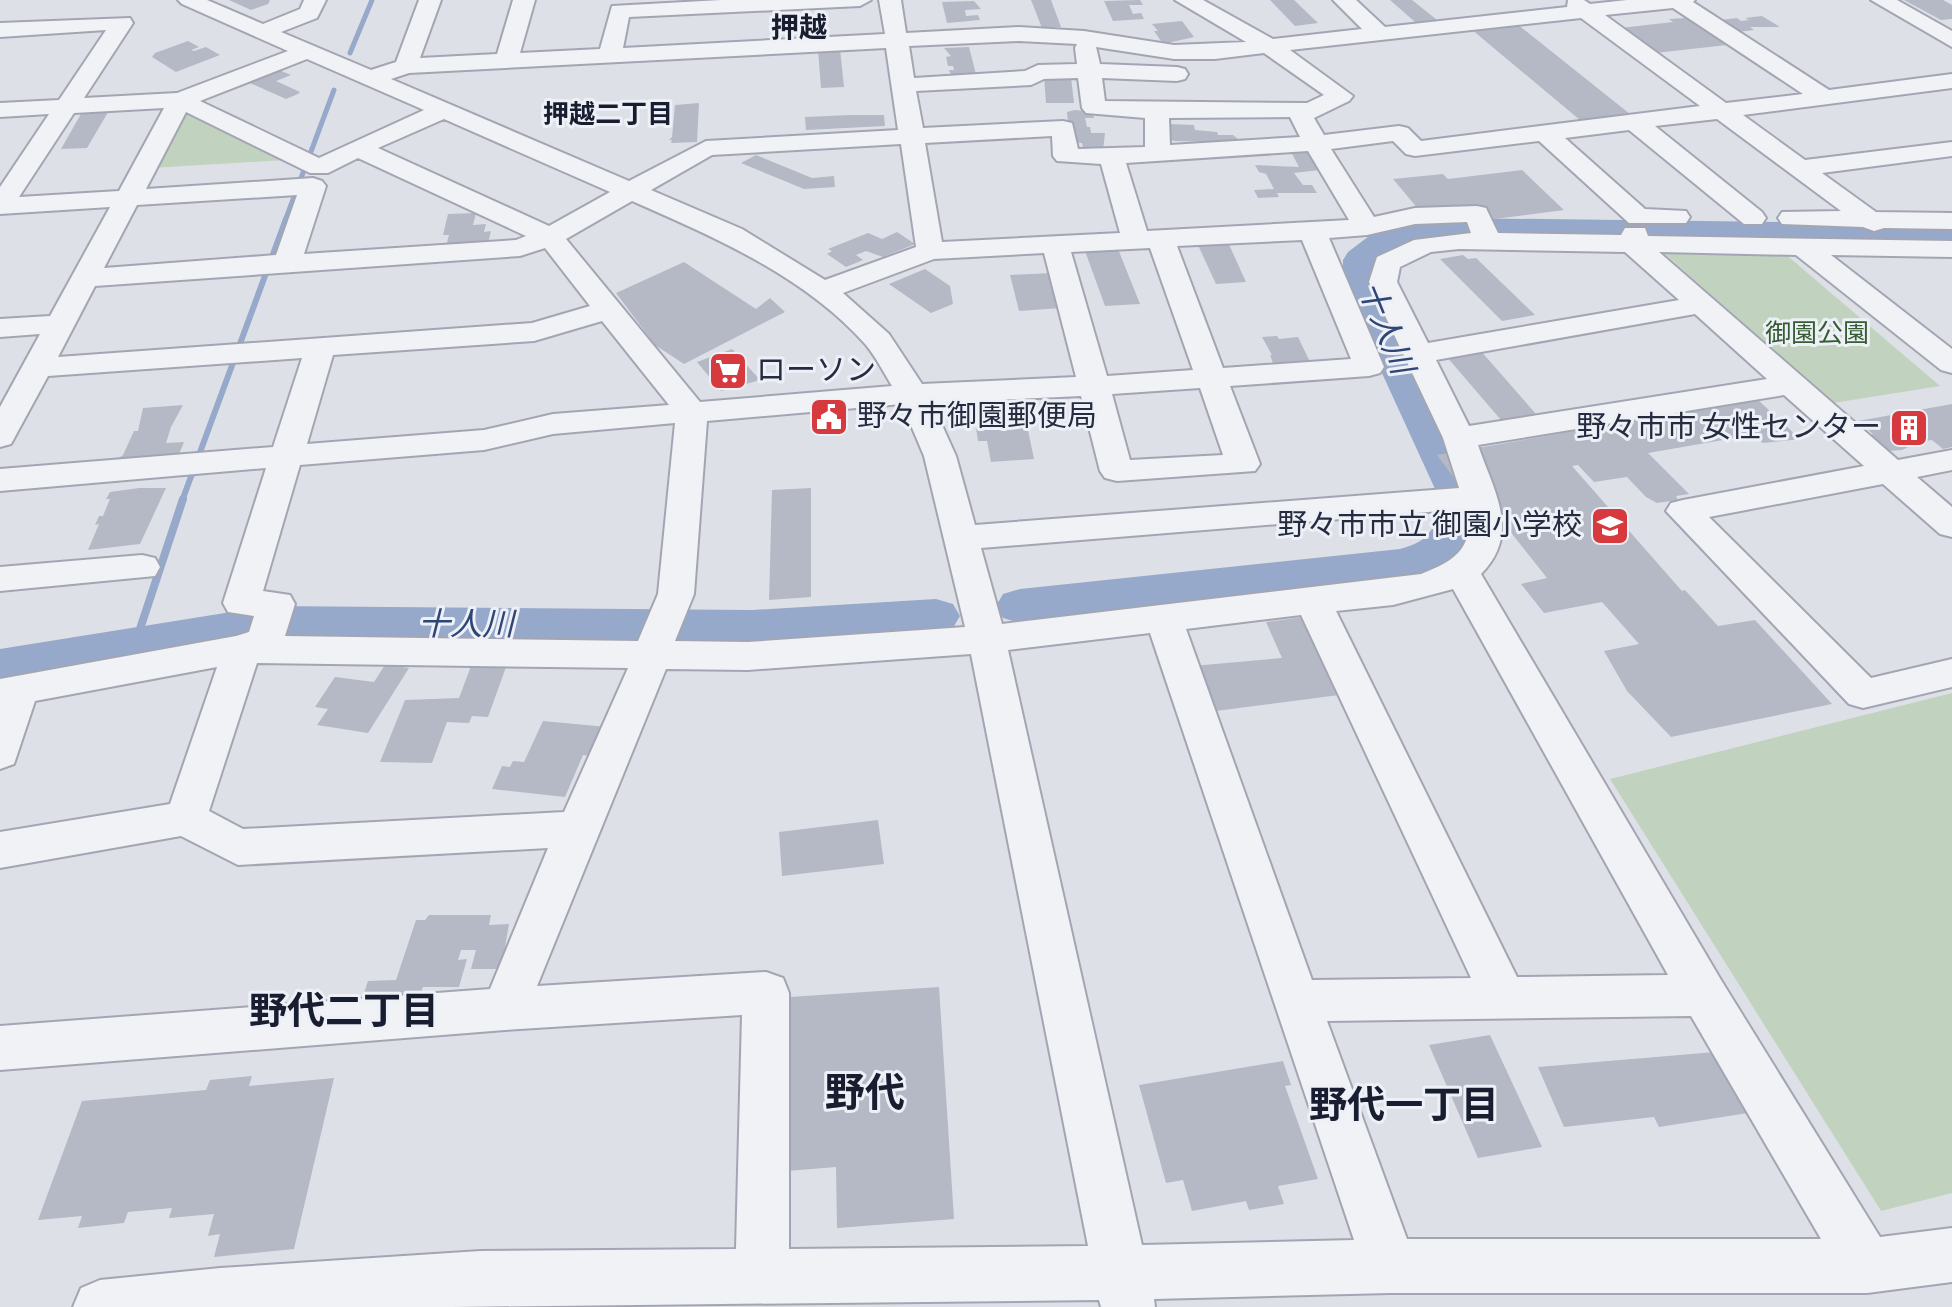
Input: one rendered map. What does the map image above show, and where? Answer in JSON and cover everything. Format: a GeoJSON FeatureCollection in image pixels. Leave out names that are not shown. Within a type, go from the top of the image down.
{"type":"FeatureCollection","features":[{"type":"Feature","properties":{"kind":"street"},"geometry":{"type":"LineString","coordinates":[[189,0],[732,235],[823,291],[878,340],[913,394],[940,456],[987,639],[1125,1290]]}},
{"type":"Feature","properties":{"kind":"street"},"geometry":{"type":"LineString","coordinates":[[262,32],[309,13],[315,0]]}},
{"type":"Feature","properties":{"kind":"street"},"geometry":{"type":"LineString","coordinates":[[406,66],[430,0]]}},
{"type":"Feature","properties":{"kind":"street"},"geometry":{"type":"LineString","coordinates":[[507,60],[524,0]]}},
{"type":"Feature","properties":{"kind":"street"},"geometry":{"type":"LineString","coordinates":[[610,56],[621,5],[754,5],[860,0]]}},
{"type":"Feature","properties":{"kind":"street"},"geometry":{"type":"LineString","coordinates":[[890,0],[930,251]]}},
{"type":"Feature","properties":{"kind":"street"},"geometry":{"type":"LineString","coordinates":[[1186,0],[1220,15],[1270,45],[1341,96],[1301,115],[1367,227]]}},
{"type":"Feature","properties":{"kind":"street"},"geometry":{"type":"LineString","coordinates":[[1344,0],[1379,33]]}},
{"type":"Feature","properties":{"kind":"street"},"geometry":{"type":"LineString","coordinates":[[369,79],[406,66],[1019,34],[1084,38],[1174,52],[1215,52],[1578,5],[1684,0]]}},
{"type":"Feature","properties":{"kind":"street"},"geometry":{"type":"LineString","coordinates":[[1882,0],[1952,40]]}},
{"type":"Feature","properties":{"kind":"street"},"geometry":{"type":"LineString","coordinates":[[1677,1],[1825,98]]}},
{"type":"Feature","properties":{"kind":"street"},"geometry":{"type":"LineString","coordinates":[[753,49],[754,5]]}},
{"type":"Feature","properties":{"kind":"street"},"geometry":{"type":"LineString","coordinates":[[1578,5],[1802,168],[1882,234]]}},
{"type":"Feature","properties":{"kind":"street"},"geometry":{"type":"LineString","coordinates":[[0,206],[122,23],[28,28],[5,40]]}},
{"type":"Feature","properties":{"kind":"street"},"geometry":{"type":"LineString","coordinates":[[1084,38],[1094,108],[1157,111],[1215,108],[1311,110]]}},
{"type":"Feature","properties":{"kind":"street"},"geometry":{"type":"LineString","coordinates":[[0,110],[180,100],[305,52]]}},
{"type":"Feature","properties":{"kind":"street"},"geometry":{"type":"LineString","coordinates":[[905,85],[1031,78],[1038,72],[1195,74],[1217,71],[1215,52]]}},
{"type":"Feature","properties":{"kind":"street"},"geometry":{"type":"LineString","coordinates":[[1195,74],[1215,108]]}},
{"type":"Feature","properties":{"kind":"street"},"geometry":{"type":"LineString","coordinates":[[85,278],[520,248],[550,237],[706,148],[1063,128],[1066,156],[1112,157],[1316,143],[1399,133],[1415,149],[1952,81]]}},
{"type":"Feature","properties":{"kind":"street"},"geometry":{"type":"LineString","coordinates":[[180,100],[307,175]]}},
{"type":"Feature","properties":{"kind":"street"},"geometry":{"type":"LineString","coordinates":[[0,437],[180,100]]}},
{"type":"Feature","properties":{"kind":"street"},"geometry":{"type":"LineString","coordinates":[[0,206],[128,198],[307,175],[357,148],[443,111]]}},
{"type":"Feature","properties":{"kind":"street"},"geometry":{"type":"LineString","coordinates":[[1157,111],[1158,153]]}},
{"type":"Feature","properties":{"kind":"street"},"geometry":{"type":"LineString","coordinates":[[1636,123],[1753,218]]}},
{"type":"Feature","properties":{"kind":"street"},"geometry":{"type":"LineString","coordinates":[[1544,132],[1700,305],[1952,526]]}},
{"type":"Feature","properties":{"kind":"street"},"geometry":{"type":"LineString","coordinates":[[357,148],[550,237],[692,413],[676,594],[575,829],[505,1009]]}},
{"type":"Feature","properties":{"kind":"street"},"geometry":{"type":"LineString","coordinates":[[1802,168],[1952,149]]}},
{"type":"Feature","properties":{"kind":"street"},"geometry":{"type":"LineString","coordinates":[[1055,243],[1117,471],[1243,464],[1212,378],[1112,157]]}},
{"type":"Feature","properties":{"kind":"street"},"geometry":{"type":"LineString","coordinates":[[274,264],[307,175]]}},
{"type":"Feature","properties":{"kind":"street"},"geometry":{"type":"LineString","coordinates":[[823,291],[930,251],[1312,231],[1367,227],[1415,216],[1477,214],[1484,232]]}},
{"type":"Feature","properties":{"kind":"street"},"geometry":{"type":"LineString","coordinates":[[1635,230],[1703,218],[1753,218],[1948,244]]}},
{"type":"Feature","properties":{"kind":"street"},"geometry":{"type":"LineString","coordinates":[[0,753],[10,691],[260,634],[659,637],[748,656],[987,639],[1313,602],[1428,585],[1462,572],[1478,556],[1487,523],[1461,499],[1459,438],[1383,282],[1387,263],[1412,247],[1484,232],[1635,230],[1800,244],[1882,234]]}},
{"type":"Feature","properties":{"kind":"street"},"geometry":{"type":"LineString","coordinates":[[0,480],[484,440],[553,424],[913,394],[1094,386],[1369,367],[1312,231]]}},
{"type":"Feature","properties":{"kind":"street"},"geometry":{"type":"LineString","coordinates":[[1800,244],[1952,364]]}},
{"type":"Feature","properties":{"kind":"street"},"geometry":{"type":"LineString","coordinates":[[1418,354],[1700,305]]}},
{"type":"Feature","properties":{"kind":"street"},"geometry":{"type":"LineString","coordinates":[[35,368],[534,332],[611,309]]}},
{"type":"Feature","properties":{"kind":"street"},"geometry":{"type":"LineString","coordinates":[[0,328],[59,324]]}},
{"type":"Feature","properties":{"kind":"street"},"geometry":{"type":"LineString","coordinates":[[186,818],[260,634],[277,604],[241,603],[289,457],[321,346]]}},
{"type":"Feature","properties":{"kind":"street"},"geometry":{"type":"LineString","coordinates":[[1459,438],[1792,384]]}},
{"type":"Feature","properties":{"kind":"street"},"geometry":{"type":"LineString","coordinates":[[1952,460],[1683,511],[1863,694],[1952,673]]}},
{"type":"Feature","properties":{"kind":"street"},"geometry":{"type":"LineString","coordinates":[[961,538],[1461,499]]}},
{"type":"Feature","properties":{"kind":"street"},"geometry":{"type":"LineString","coordinates":[[0,579],[142,567]]}},
{"type":"Feature","properties":{"kind":"street"},"geometry":{"type":"LineString","coordinates":[[1462,572],[1704,995],[1867,1266]]}},
{"type":"Feature","properties":{"kind":"street"},"geometry":{"type":"LineString","coordinates":[[1313,602],[1504,998]]}},
{"type":"Feature","properties":{"kind":"street"},"geometry":{"type":"LineString","coordinates":[[1164,619],[1390,1266]]}},
{"type":"Feature","properties":{"kind":"street"},"geometry":{"type":"LineString","coordinates":[[0,850],[186,818],[238,847],[575,829]]}},
{"type":"Feature","properties":{"kind":"street"},"geometry":{"type":"LineString","coordinates":[[0,1048],[505,1009],[766,993],[762,1276]]}},
{"type":"Feature","properties":{"kind":"street"},"geometry":{"type":"LineString","coordinates":[[1296,1001],[1704,995]]}},
{"type":"Feature","properties":{"kind":"street"},"geometry":{"type":"LineString","coordinates":[[100,1307],[220,1295],[438,1294],[762,1276],[1125,1290],[1390,1266],[1867,1266],[1952,1255]]}},
{"type":"Feature","properties":{"kind":"green space"},"geometry":{"type":"Polygon","coordinates":[[[189,113],[286,160],[151,168],[180,115],[189,113]]]}},
{"type":"Feature","properties":{"kind":"green space","name":"御園公園"},"geometry":{"type":"Polygon","coordinates":[[[1663,252],[1783,252],[1940,386],[1833,403],[1663,252]]]}},
{"type":"Feature","properties":{"kind":"green space"},"geometry":{"type":"Polygon","coordinates":[[[1952,693],[1952,1193],[1881,1211],[1610,779],[1952,693]]]}},
{"type":"Feature","properties":{"kind":"building"},"geometry":{"type":"Polygon","coordinates":[[[229,0],[270,0],[268,4],[251,10],[229,0]]]}},
{"type":"Feature","properties":{"kind":"building"},"geometry":{"type":"Polygon","coordinates":[[[1031,0],[1051,0],[1061,27],[1042,28],[1031,0]]]}},
{"type":"Feature","properties":{"kind":"building"},"geometry":{"type":"Polygon","coordinates":[[[1140,0],[1143,5],[1129,5],[1133,14],[1141,13],[1144,19],[1113,21],[1104,1],[1140,0]]]}},
{"type":"Feature","properties":{"kind":"building"},"geometry":{"type":"Polygon","coordinates":[[[1270,0],[1294,0],[1318,23],[1295,26],[1270,0]]]}},
{"type":"Feature","properties":{"kind":"building"},"geometry":{"type":"Polygon","coordinates":[[[1390,0],[1412,0],[1437,20],[1415,22],[1390,0]]]}},
{"type":"Feature","properties":{"kind":"building"},"geometry":{"type":"Polygon","coordinates":[[[1904,0],[1943,0],[1952,5],[1952,19],[1941,20],[1904,0]]]}},
{"type":"Feature","properties":{"kind":"building"},"geometry":{"type":"Polygon","coordinates":[[[974,1],[981,9],[965,10],[966,16],[978,15],[980,20],[947,23],[942,2],[974,1]]]}},
{"type":"Feature","properties":{"kind":"building"},"geometry":{"type":"Polygon","coordinates":[[[1762,16],[1780,27],[1750,27],[1754,30],[1737,32],[1720,20],[1737,18],[1741,21],[1762,16]]]}},
{"type":"Feature","properties":{"kind":"building"},"geometry":{"type":"Polygon","coordinates":[[[1685,18],[1727,45],[1655,53],[1620,28],[1673,22],[1669,19],[1685,18]]]}},
{"type":"Feature","properties":{"kind":"building"},"geometry":{"type":"Polygon","coordinates":[[[1182,21],[1194,37],[1163,44],[1152,24],[1182,21]]]}},
{"type":"Feature","properties":{"kind":"building"},"geometry":{"type":"Polygon","coordinates":[[[1517,24],[1630,114],[1580,120],[1471,29],[1517,24]]]}},
{"type":"Feature","properties":{"kind":"building"},"geometry":{"type":"Polygon","coordinates":[[[188,41],[199,47],[191,50],[206,47],[220,55],[176,72],[152,57],[155,53],[188,41]]]}},
{"type":"Feature","properties":{"kind":"building"},"geometry":{"type":"Polygon","coordinates":[[[969,47],[976,74],[951,75],[949,70],[954,70],[953,66],[948,66],[946,57],[951,56],[944,48],[969,47]]]}},
{"type":"Feature","properties":{"kind":"building"},"geometry":{"type":"Polygon","coordinates":[[[840,49],[844,87],[821,88],[818,50],[840,49]]]}},
{"type":"Feature","properties":{"kind":"building"},"geometry":{"type":"Polygon","coordinates":[[[274,68],[291,75],[276,81],[300,92],[298,94],[286,99],[243,80],[274,68]]]}},
{"type":"Feature","properties":{"kind":"building"},"geometry":{"type":"Polygon","coordinates":[[[1044,75],[1071,77],[1074,103],[1046,103],[1044,75]]]}},
{"type":"Feature","properties":{"kind":"building"},"geometry":{"type":"Polygon","coordinates":[[[699,103],[697,142],[671,143],[675,105],[699,103]]]}},
{"type":"Feature","properties":{"kind":"building"},"geometry":{"type":"Polygon","coordinates":[[[111,107],[87,148],[61,149],[81,114],[87,109],[111,107]]]}},
{"type":"Feature","properties":{"kind":"building"},"geometry":{"type":"Polygon","coordinates":[[[1067,112],[1093,112],[1094,118],[1085,118],[1087,127],[1090,127],[1091,133],[1105,133],[1103,151],[1088,153],[1074,148],[1083,148],[1082,143],[1070,142],[1067,112]]]}},
{"type":"Feature","properties":{"kind":"building"},"geometry":{"type":"Polygon","coordinates":[[[884,115],[885,126],[806,130],[805,117],[884,115]]]}},
{"type":"Feature","properties":{"kind":"building"},"geometry":{"type":"Polygon","coordinates":[[[1168,124],[1194,125],[1195,130],[1233,135],[1243,143],[1216,146],[1214,142],[1174,141],[1169,139],[1168,124]]]}},
{"type":"Feature","properties":{"kind":"building"},"geometry":{"type":"Polygon","coordinates":[[[1307,147],[1320,170],[1294,173],[1303,185],[1312,185],[1317,193],[1277,193],[1279,197],[1258,198],[1254,190],[1274,189],[1266,174],[1259,172],[1255,165],[1299,167],[1289,148],[1307,147]]]}},
{"type":"Feature","properties":{"kind":"building"},"geometry":{"type":"Polygon","coordinates":[[[756,155],[812,178],[834,176],[835,187],[804,189],[741,163],[756,155]]]}},
{"type":"Feature","properties":{"kind":"building"},"geometry":{"type":"Polygon","coordinates":[[[1522,170],[1564,210],[1448,225],[1433,209],[1419,210],[1393,179],[1443,174],[1448,179],[1522,170]]]}},
{"type":"Feature","properties":{"kind":"building"},"geometry":{"type":"Polygon","coordinates":[[[476,213],[473,225],[486,224],[484,232],[491,231],[488,244],[446,247],[449,235],[443,235],[448,214],[476,213]]]}},
{"type":"Feature","properties":{"kind":"building"},"geometry":{"type":"Polygon","coordinates":[[[897,232],[915,244],[883,257],[866,251],[856,255],[863,260],[846,267],[827,254],[832,251],[828,249],[868,233],[882,239],[897,232]]]}},
{"type":"Feature","properties":{"kind":"building"},"geometry":{"type":"Polygon","coordinates":[[[1227,240],[1246,282],[1216,284],[1197,243],[1227,240]]]}},
{"type":"Feature","properties":{"kind":"building"},"geometry":{"type":"Polygon","coordinates":[[[1118,249],[1140,304],[1105,306],[1085,251],[1118,249]]]}},
{"type":"Feature","properties":{"kind":"building"},"geometry":{"type":"Polygon","coordinates":[[[1463,255],[1468,259],[1476,258],[1535,315],[1502,321],[1440,259],[1463,255]]]}},
{"type":"Feature","properties":{"kind":"building"},"geometry":{"type":"Polygon","coordinates":[[[684,262],[756,309],[770,298],[785,312],[684,364],[655,345],[616,293],[684,262]]]}},
{"type":"Feature","properties":{"kind":"building"},"geometry":{"type":"Polygon","coordinates":[[[925,269],[950,286],[953,304],[931,313],[889,284],[925,269]]]}},
{"type":"Feature","properties":{"kind":"building"},"geometry":{"type":"Polygon","coordinates":[[[1051,273],[1061,308],[1019,311],[1010,275],[1051,273]]]}},
{"type":"Feature","properties":{"kind":"building"},"geometry":{"type":"Polygon","coordinates":[[[1277,336],[1279,339],[1298,337],[1310,362],[1274,366],[1262,337],[1277,336]]]}},
{"type":"Feature","properties":{"kind":"building","name":"ローソン"},"geometry":{"type":"Polygon","coordinates":[[[732,349],[760,380],[721,391],[697,362],[732,349]]]}},
{"type":"Feature","properties":{"kind":"building"},"geometry":{"type":"Polygon","coordinates":[[[1480,350],[1536,414],[1501,420],[1446,356],[1480,350]]]}},
{"type":"Feature","properties":{"kind":"building"},"geometry":{"type":"Polygon","coordinates":[[[1757,399],[1800,439],[1763,443],[1752,435],[1648,453],[1689,494],[1676,496],[1678,500],[1657,503],[1646,497],[1627,477],[1594,482],[1578,465],[1572,466],[1682,591],[1685,590],[1718,626],[1755,620],[1832,704],[1671,737],[1627,691],[1604,651],[1639,644],[1602,602],[1544,613],[1521,584],[1547,578],[1485,500],[1472,502],[1437,455],[1757,399]]]}},
{"type":"Feature","properties":{"kind":"building","name":"野々市市 女性センター"},"geometry":{"type":"Polygon","coordinates":[[[1952,404],[1952,447],[1943,449],[1932,440],[1902,450],[1887,451],[1869,437],[1873,434],[1858,421],[1952,404]]]}},
{"type":"Feature","properties":{"kind":"building"},"geometry":{"type":"Polygon","coordinates":[[[183,405],[166,443],[184,442],[179,454],[117,459],[123,455],[134,431],[138,431],[143,408],[183,405]]]}},
{"type":"Feature","properties":{"kind":"building"},"geometry":{"type":"Polygon","coordinates":[[[1024,411],[1034,459],[991,462],[987,441],[978,441],[976,428],[985,428],[983,413],[1024,411]]]}},
{"type":"Feature","properties":{"kind":"building"},"geometry":{"type":"Polygon","coordinates":[[[166,488],[140,544],[88,550],[99,524],[95,525],[99,516],[103,516],[110,499],[106,499],[110,492],[166,488]]]}},
{"type":"Feature","properties":{"kind":"building"},"geometry":{"type":"Polygon","coordinates":[[[811,488],[811,597],[769,600],[772,490],[811,488]]]}},
{"type":"Feature","properties":{"kind":"building"},"geometry":{"type":"Polygon","coordinates":[[[1303,617],[1339,695],[1208,712],[1192,666],[1282,658],[1266,622],[1303,617]]]}},
{"type":"Feature","properties":{"kind":"building"},"geometry":{"type":"Polygon","coordinates":[[[385,665],[409,668],[368,733],[317,725],[328,709],[315,707],[335,677],[374,682],[385,665]]]}},
{"type":"Feature","properties":{"kind":"building"},"geometry":{"type":"Polygon","coordinates":[[[471,666],[506,667],[488,717],[472,716],[469,723],[447,722],[432,763],[380,762],[405,700],[459,698],[471,666]]]}},
{"type":"Feature","properties":{"kind":"building"},"geometry":{"type":"Polygon","coordinates":[[[543,721],[618,728],[606,758],[583,755],[565,797],[492,789],[502,766],[510,767],[513,761],[524,762],[543,721]]]}},
{"type":"Feature","properties":{"kind":"building"},"geometry":{"type":"Polygon","coordinates":[[[878,820],[884,864],[782,876],[779,832],[878,820]]]}},
{"type":"Feature","properties":{"kind":"building"},"geometry":{"type":"Polygon","coordinates":[[[429,915],[491,915],[489,925],[509,924],[501,969],[471,969],[476,950],[461,950],[458,960],[467,959],[459,987],[423,987],[416,1008],[359,1008],[368,981],[396,980],[416,920],[425,920],[429,915]]]}},
{"type":"Feature","properties":{"kind":"building"},"geometry":{"type":"Polygon","coordinates":[[[939,987],[954,1219],[837,1228],[836,1167],[787,1171],[790,997],[939,987]]]}},
{"type":"Feature","properties":{"kind":"building"},"geometry":{"type":"Polygon","coordinates":[[[1490,1035],[1542,1147],[1478,1158],[1429,1045],[1490,1035]]]}},
{"type":"Feature","properties":{"kind":"building"},"geometry":{"type":"Polygon","coordinates":[[[1715,1052],[1748,1113],[1659,1127],[1654,1117],[1564,1127],[1538,1067],[1715,1052]]]}},
{"type":"Feature","properties":{"kind":"building"},"geometry":{"type":"Polygon","coordinates":[[[1283,1061],[1291,1085],[1285,1086],[1318,1179],[1278,1186],[1284,1204],[1249,1210],[1246,1201],[1192,1211],[1183,1180],[1166,1183],[1139,1085],[1283,1061]]]}},
{"type":"Feature","properties":{"kind":"building"},"geometry":{"type":"Polygon","coordinates":[[[252,1076],[249,1086],[334,1078],[294,1249],[214,1257],[220,1234],[208,1236],[214,1214],[169,1218],[172,1208],[128,1212],[124,1223],[78,1228],[82,1216],[38,1220],[82,1101],[206,1090],[210,1080],[252,1076]]]}},
{"type":"Feature","properties":{"kind":"waterway"},"geometry":{"type":"LineString","coordinates":[[350,53],[372,0]]}},
{"type":"Feature","properties":{"kind":"waterway"},"geometry":{"type":"LineString","coordinates":[[285,221],[334,90]]}},
{"type":"Feature","properties":{"kind":"waterway"},"geometry":{"type":"LineString","coordinates":[[182,501],[286,219]]}},
{"type":"Feature","properties":{"kind":"waterway","name":"十人川"},"geometry":{"type":"LineString","coordinates":[[1020,606],[1400,565],[1430,557],[1456,536],[1463,502],[1362,288],[1361,260],[1394,235],[1452,229],[1952,235]]}},
{"type":"Feature","properties":{"kind":"waterway"},"geometry":{"type":"LineString","coordinates":[[135,644],[183,499]]}},
{"type":"Feature","properties":{"kind":"waterway","name":"十人川"},"geometry":{"type":"LineString","coordinates":[[0,667],[269,623],[752,627],[936,616]]}},
{"type":"Feature","properties":{"kind":"place","name":"ローソン"},"geometry":{"type":"Point","coordinates":[728,371]}},
{"type":"Feature","properties":{"kind":"place","name":"野々市御園郵便局"},"geometry":{"type":"Point","coordinates":[829,417]}},
{"type":"Feature","properties":{"kind":"place","name":"野々市市 女性センター"},"geometry":{"type":"Point","coordinates":[1909,428]}},
{"type":"Feature","properties":{"kind":"place","name":"野々市市立 御園小学校"},"geometry":{"type":"Point","coordinates":[1610,526]}},
{"type":"Feature","properties":{"kind":"district","name":"押越"},"geometry":{"type":"Point","coordinates":[799,28]}},
{"type":"Feature","properties":{"kind":"district","name":"押越二丁目"},"geometry":{"type":"Point","coordinates":[608,115]}},
{"type":"Feature","properties":{"kind":"district","name":"野代二丁目"},"geometry":{"type":"Point","coordinates":[344,1012]}},
{"type":"Feature","properties":{"kind":"district","name":"野代"},"geometry":{"type":"Point","coordinates":[865,1094]}},
{"type":"Feature","properties":{"kind":"district","name":"野代一丁目"},"geometry":{"type":"Point","coordinates":[1404,1106]}}]}
